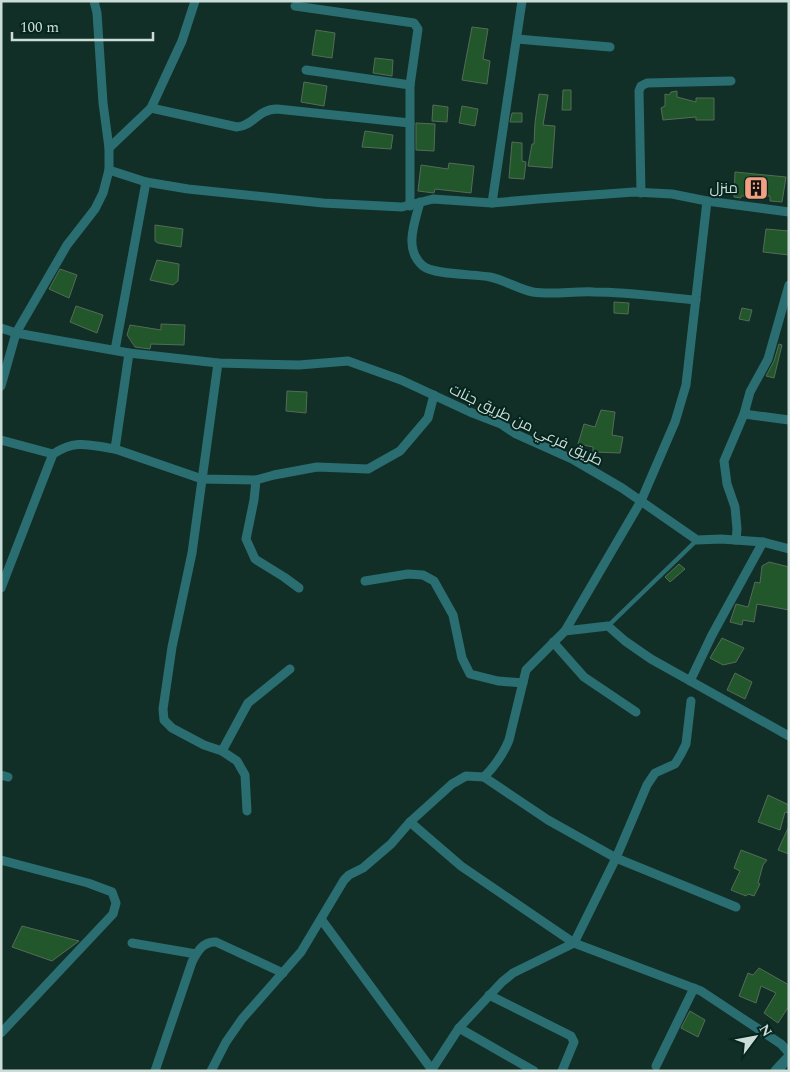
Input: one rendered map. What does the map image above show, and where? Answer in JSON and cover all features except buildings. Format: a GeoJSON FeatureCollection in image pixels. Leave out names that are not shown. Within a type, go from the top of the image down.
{"type":"FeatureCollection","features":[{"type":"Feature","properties":{"kind":"street"},"geometry":{"type":"LineString","coordinates":[[1,386],[16,333],[63,252],[95,208],[109,170],[109,148],[103,103],[97,13],[94,1]]}},
{"type":"Feature","properties":{"kind":"street"},"geometry":{"type":"LineString","coordinates":[[109,148],[152,108],[182,41],[195,1]]}},
{"type":"Feature","properties":{"kind":"street"},"geometry":{"type":"LineString","coordinates":[[492,203],[522,1]]}},
{"type":"Feature","properties":{"kind":"street"},"geometry":{"type":"LineString","coordinates":[[295,6],[414,24],[418,29],[410,85],[410,206]]}},
{"type":"Feature","properties":{"kind":"street"},"geometry":{"type":"LineString","coordinates":[[517,39],[610,46]]}},
{"type":"Feature","properties":{"kind":"street"},"geometry":{"type":"LineString","coordinates":[[306,70],[410,85]]}},
{"type":"Feature","properties":{"kind":"street"},"geometry":{"type":"LineString","coordinates":[[642,193],[639,91],[641,86],[647,83],[731,82]]}},
{"type":"Feature","properties":{"kind":"street"},"geometry":{"type":"LineString","coordinates":[[152,108],[237,127],[246,125],[268,109],[410,123]]}},
{"type":"Feature","properties":{"kind":"street"},"geometry":{"type":"LineString","coordinates":[[109,170],[146,182],[188,189],[323,203],[410,206],[420,202],[444,199],[492,203],[538,198],[642,193],[672,194],[789,212]]}},
{"type":"Feature","properties":{"kind":"street"},"geometry":{"type":"LineString","coordinates":[[115,350],[146,182]]}},
{"type":"Feature","properties":{"kind":"street"},"geometry":{"type":"LineString","coordinates":[[484,777],[505,751],[515,722],[526,670],[565,631],[641,501],[675,422],[686,385],[708,201]]}},
{"type":"Feature","properties":{"kind":"street"},"geometry":{"type":"LineString","coordinates":[[420,202],[412,231],[411,246],[417,259],[423,266],[434,271],[492,277],[534,292],[619,293],[696,300]]}},
{"type":"Feature","properties":{"kind":"street"},"geometry":{"type":"LineString","coordinates":[[736,540],[735,507],[727,484],[724,461],[744,414],[750,392],[768,360],[789,285]]}},
{"type":"Feature","properties":{"kind":"street","name":"طريق فرعي من طريق جنات"},"geometry":{"type":"LineString","coordinates":[[1,328],[16,333],[129,353],[218,363],[299,364],[348,360],[401,380],[501,424],[516,434],[574,460],[641,501],[697,540]]}},
{"type":"Feature","properties":{"kind":"street"},"geometry":{"type":"LineString","coordinates":[[115,449],[129,353]]}},
{"type":"Feature","properties":{"kind":"street"},"geometry":{"type":"LineString","coordinates":[[218,363],[192,553],[172,647],[164,720],[172,728],[222,751],[238,761],[245,775],[247,811]]}},
{"type":"Feature","properties":{"kind":"street"},"geometry":{"type":"LineString","coordinates":[[1,588],[53,454],[64,447],[79,444],[115,449],[202,479],[256,480],[317,467],[368,469],[400,451],[428,418],[434,395]]}},
{"type":"Feature","properties":{"kind":"street"},"geometry":{"type":"LineString","coordinates":[[744,414],[789,420]]}},
{"type":"Feature","properties":{"kind":"street"},"geometry":{"type":"LineString","coordinates":[[1,440],[53,454]]}},
{"type":"Feature","properties":{"kind":"street"},"geometry":{"type":"LineString","coordinates":[[256,480],[246,540],[255,559],[298,588]]}},
{"type":"Feature","properties":{"kind":"street"},"geometry":{"type":"LineString","coordinates":[[697,540],[762,542],[789,549]]}},
{"type":"Feature","properties":{"kind":"street"},"geometry":{"type":"LineString","coordinates":[[690,680],[712,634],[762,542]]}},
{"type":"Feature","properties":{"kind":"street"},"geometry":{"type":"LineString","coordinates":[[365,581],[408,574],[423,575],[434,581],[453,615],[462,658],[470,674],[498,681],[523,684]]}},
{"type":"Feature","properties":{"kind":"street"},"geometry":{"type":"LineString","coordinates":[[565,631],[608,626],[625,641],[651,659],[789,736]]}},
{"type":"Feature","properties":{"kind":"street"},"geometry":{"type":"LineString","coordinates":[[553,642],[584,677],[636,712]]}},
{"type":"Feature","properties":{"kind":"street"},"geometry":{"type":"LineString","coordinates":[[222,751],[248,702],[290,669]]}},
{"type":"Feature","properties":{"kind":"street"},"geometry":{"type":"LineString","coordinates":[[321,919],[432,1070],[459,1028],[489,994],[514,973],[574,943],[616,858],[650,779],[655,773],[675,764],[686,744],[691,701]]}},
{"type":"Feature","properties":{"kind":"street"},"geometry":{"type":"LineString","coordinates":[[211,1071],[226,1042],[242,1019],[301,952],[344,880],[349,875],[363,868],[391,844],[410,822],[452,784],[466,776],[484,777],[548,820],[616,858],[736,907]]}},
{"type":"Feature","properties":{"kind":"street"},"geometry":{"type":"LineString","coordinates":[[410,822],[461,866],[574,943],[694,988],[755,1026],[781,1044],[789,1055],[776,1071]]}},
{"type":"Feature","properties":{"kind":"street"},"geometry":{"type":"LineString","coordinates":[[1,860],[88,883],[112,892],[116,903],[113,914],[1,1033]]}},
{"type":"Feature","properties":{"kind":"street"},"geometry":{"type":"LineString","coordinates":[[155,1071],[192,962],[196,954],[206,944],[216,942],[283,973]]}},
{"type":"Feature","properties":{"kind":"street"},"geometry":{"type":"LineString","coordinates":[[132,943],[196,954]]}},
{"type":"Feature","properties":{"kind":"street"},"geometry":{"type":"LineString","coordinates":[[656,1066],[694,988]]}},
{"type":"Feature","properties":{"kind":"street"},"geometry":{"type":"LineString","coordinates":[[489,994],[571,1036],[574,1046],[562,1071]]}},
{"type":"Feature","properties":{"kind":"street"},"geometry":{"type":"LineString","coordinates":[[459,1028],[534,1071]]}},
{"type":"Feature","properties":{"kind":"lane"},"geometry":{"type":"LineString","coordinates":[[608,626],[697,540]]}},
{"type":"Feature","properties":{"kind":"place","name":"منزل"},"geometry":{"type":"Point","coordinates":[756,188]}}]}
